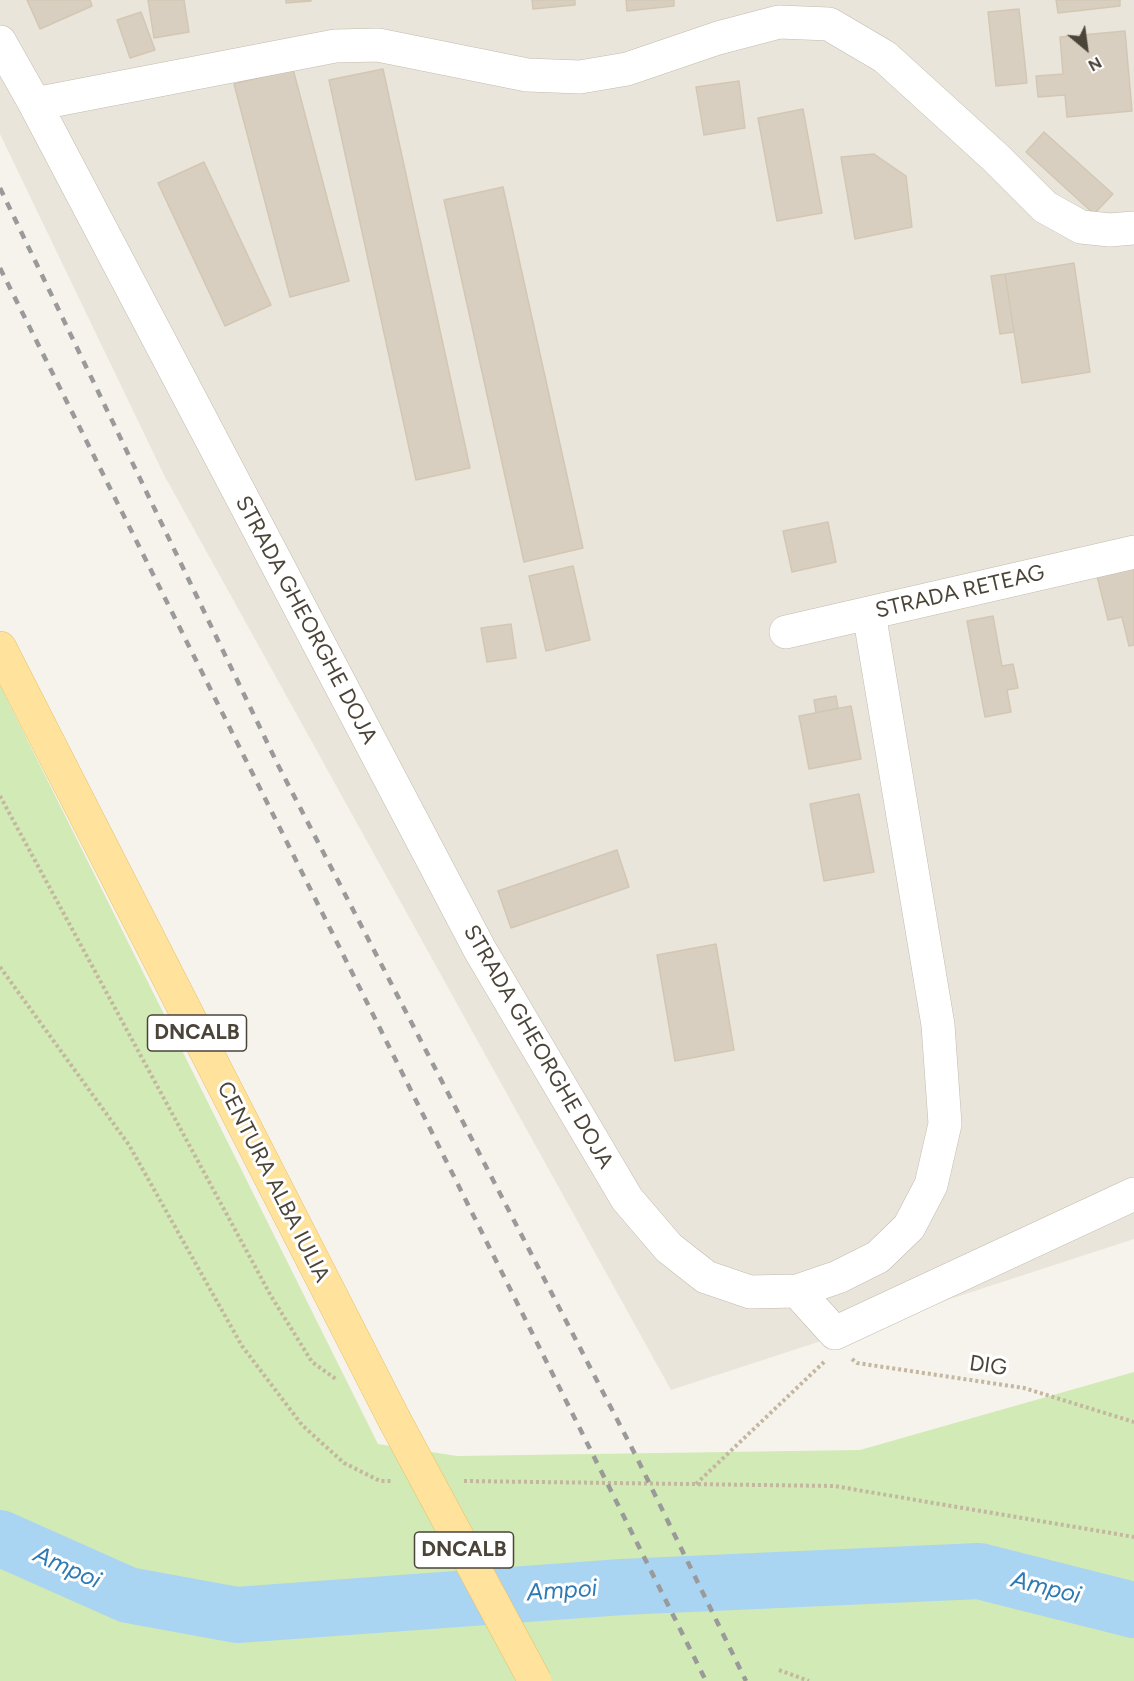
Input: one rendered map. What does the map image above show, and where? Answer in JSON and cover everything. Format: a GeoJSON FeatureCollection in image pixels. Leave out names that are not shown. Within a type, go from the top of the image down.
{"type":"FeatureCollection","features":[{"type":"Feature","properties":{"kind":"main road","name":"CENTURA ALBA IULIA"},"geometry":{"type":"LineString","coordinates":[[0,648],[394,1419],[535,1681]]}},
{"type":"Feature","properties":{"kind":"street"},"geometry":{"type":"LineString","coordinates":[[34,104],[335,46],[378,45],[527,75],[580,77],[627,69],[718,38],[779,22],[829,24],[885,57],[996,158],[1045,207],[1080,227],[1110,230],[1134,228]]}},
{"type":"Feature","properties":{"kind":"street","name":"STRADA GHEORGHE DOJA"},"geometry":{"type":"LineString","coordinates":[[0,42],[480,950],[627,1199],[669,1248],[706,1277],[750,1292],[797,1291],[838,1277],[878,1257],[909,1227],[931,1185],[945,1125],[938,1025],[869,613]]}},
{"type":"Feature","properties":{"kind":"street","name":"STRADA RETEAG"},"geometry":{"type":"LineString","coordinates":[[786,632],[1134,552]]}},
{"type":"Feature","properties":{"kind":"street"},"geometry":{"type":"LineString","coordinates":[[797,1291],[838,1348],[1134,1194]]}},
{"type":"Feature","properties":{"kind":"path"},"geometry":{"type":"LineString","coordinates":[[0,796],[271,1296],[312,1362],[339,1381]]}},
{"type":"Feature","properties":{"kind":"path"},"geometry":{"type":"LineString","coordinates":[[0,967],[129,1145],[242,1346],[302,1425],[344,1462],[380,1481],[402,1481]]}},
{"type":"Feature","properties":{"kind":"path"},"geometry":{"type":"LineString","coordinates":[[696,1484],[838,1348]]}},
{"type":"Feature","properties":{"kind":"path","name":"DIG"},"geometry":{"type":"LineString","coordinates":[[838,1348],[857,1363],[1024,1388],[1134,1422]]}},
{"type":"Feature","properties":{"kind":"path"},"geometry":{"type":"LineString","coordinates":[[457,1481],[834,1486],[1134,1537]]}},
{"type":"Feature","properties":{"kind":"path"},"geometry":{"type":"LineString","coordinates":[[779,1670],[809,1681]]}},
{"type":"Feature","properties":{"kind":"shaded area"},"geometry":{"type":"Polygon","coordinates":[[[0,0],[1134,0],[1134,1239],[671,1390],[164,475],[0,134],[0,0]]]}},
{"type":"Feature","properties":{"kind":"green space"},"geometry":{"type":"Polygon","coordinates":[[[0,685],[378,1444],[457,1456],[860,1450],[1134,1372],[1134,1681],[0,1681],[0,685]]]}},
{"type":"Feature","properties":{"kind":"building"},"geometry":{"type":"Polygon","coordinates":[[[27,0],[90,0],[92,6],[40,29],[27,0]]]}},
{"type":"Feature","properties":{"kind":"building"},"geometry":{"type":"Polygon","coordinates":[[[148,0],[184,0],[189,32],[154,38],[148,0]]]}},
{"type":"Feature","properties":{"kind":"building"},"geometry":{"type":"Polygon","coordinates":[[[286,0],[311,0],[311,1],[286,3],[286,0]]]}},
{"type":"Feature","properties":{"kind":"building"},"geometry":{"type":"Polygon","coordinates":[[[532,0],[575,0],[575,5],[533,9],[532,0]]]}},
{"type":"Feature","properties":{"kind":"building"},"geometry":{"type":"Polygon","coordinates":[[[626,0],[674,0],[674,6],[627,11],[626,0]]]}},
{"type":"Feature","properties":{"kind":"building"},"geometry":{"type":"Polygon","coordinates":[[[1056,0],[1120,0],[1120,6],[1058,13],[1056,0]]]}},
{"type":"Feature","properties":{"kind":"building"},"geometry":{"type":"Polygon","coordinates":[[[1019,9],[1027,83],[996,86],[988,12],[1019,9]]]}},
{"type":"Feature","properties":{"kind":"building"},"geometry":{"type":"Polygon","coordinates":[[[141,12],[155,50],[130,58],[117,20],[141,12]]]}},
{"type":"Feature","properties":{"kind":"building"},"geometry":{"type":"Polygon","coordinates":[[[1125,31],[1132,111],[1067,117],[1065,95],[1038,97],[1036,76],[1063,74],[1060,37],[1125,31]]]}},
{"type":"Feature","properties":{"kind":"building"},"geometry":{"type":"Polygon","coordinates":[[[293,69],[349,281],[290,297],[234,84],[293,69]]]}},
{"type":"Feature","properties":{"kind":"building"},"geometry":{"type":"Polygon","coordinates":[[[383,69],[470,468],[416,480],[329,80],[383,69]]]}},
{"type":"Feature","properties":{"kind":"building"},"geometry":{"type":"Polygon","coordinates":[[[739,81],[745,128],[704,135],[696,87],[739,81]]]}},
{"type":"Feature","properties":{"kind":"building"},"geometry":{"type":"Polygon","coordinates":[[[803,109],[822,213],[777,221],[758,118],[803,109]]]}},
{"type":"Feature","properties":{"kind":"building"},"geometry":{"type":"Polygon","coordinates":[[[1044,132],[1113,194],[1094,214],[1026,152],[1044,132]]]}},
{"type":"Feature","properties":{"kind":"building"},"geometry":{"type":"Polygon","coordinates":[[[874,154],[906,176],[912,227],[855,239],[841,157],[874,154]]]}},
{"type":"Feature","properties":{"kind":"building"},"geometry":{"type":"Polygon","coordinates":[[[204,162],[271,305],[225,326],[158,183],[204,162]]]}},
{"type":"Feature","properties":{"kind":"building"},"geometry":{"type":"Polygon","coordinates":[[[503,187],[583,548],[524,562],[444,200],[503,187]]]}},
{"type":"Feature","properties":{"kind":"building"},"geometry":{"type":"Polygon","coordinates":[[[1074,263],[1090,372],[1022,383],[1005,274],[1074,263]]]}},
{"type":"Feature","properties":{"kind":"building"},"geometry":{"type":"Polygon","coordinates":[[[1005,274],[1014,332],[1000,334],[991,276],[1005,274]]]}},
{"type":"Feature","properties":{"kind":"building"},"geometry":{"type":"Polygon","coordinates":[[[828,522],[836,562],[792,572],[783,531],[828,522]]]}},
{"type":"Feature","properties":{"kind":"building"},"geometry":{"type":"Polygon","coordinates":[[[1134,563],[1134,645],[1129,646],[1122,617],[1108,620],[1096,572],[1134,563]]]}},
{"type":"Feature","properties":{"kind":"building"},"geometry":{"type":"Polygon","coordinates":[[[573,566],[590,640],[546,651],[529,576],[573,566]]]}},
{"type":"Feature","properties":{"kind":"building"},"geometry":{"type":"Polygon","coordinates":[[[993,616],[1002,666],[1013,664],[1018,688],[1007,690],[1011,712],[985,717],[967,621],[993,616]]]}},
{"type":"Feature","properties":{"kind":"building"},"geometry":{"type":"Polygon","coordinates":[[[511,624],[516,658],[487,662],[481,628],[511,624]]]}},
{"type":"Feature","properties":{"kind":"building"},"geometry":{"type":"Polygon","coordinates":[[[836,696],[838,708],[816,713],[814,700],[836,696]]]}},
{"type":"Feature","properties":{"kind":"building"},"geometry":{"type":"Polygon","coordinates":[[[851,706],[861,759],[809,769],[799,716],[851,706]]]}},
{"type":"Feature","properties":{"kind":"building"},"geometry":{"type":"Polygon","coordinates":[[[859,794],[874,872],[824,881],[810,804],[859,794]]]}},
{"type":"Feature","properties":{"kind":"building"},"geometry":{"type":"Polygon","coordinates":[[[617,850],[629,887],[511,928],[498,891],[617,850]]]}},
{"type":"Feature","properties":{"kind":"building"},"geometry":{"type":"Polygon","coordinates":[[[716,944],[734,1050],[675,1061],[657,955],[716,944]]]}},
{"type":"Feature","properties":{"kind":"waterway","name":"Ampoi"},"geometry":{"type":"LineString","coordinates":[[0,1538],[128,1595],[237,1615],[622,1587],[979,1571],[1134,1610]]}},
{"type":"Feature","properties":{"kind":"railway"},"geometry":{"type":"LineString","coordinates":[[0,188],[278,765],[636,1456],[746,1681]]}},
{"type":"Feature","properties":{"kind":"railway"},"geometry":{"type":"LineString","coordinates":[[0,268],[706,1681]]}}]}
